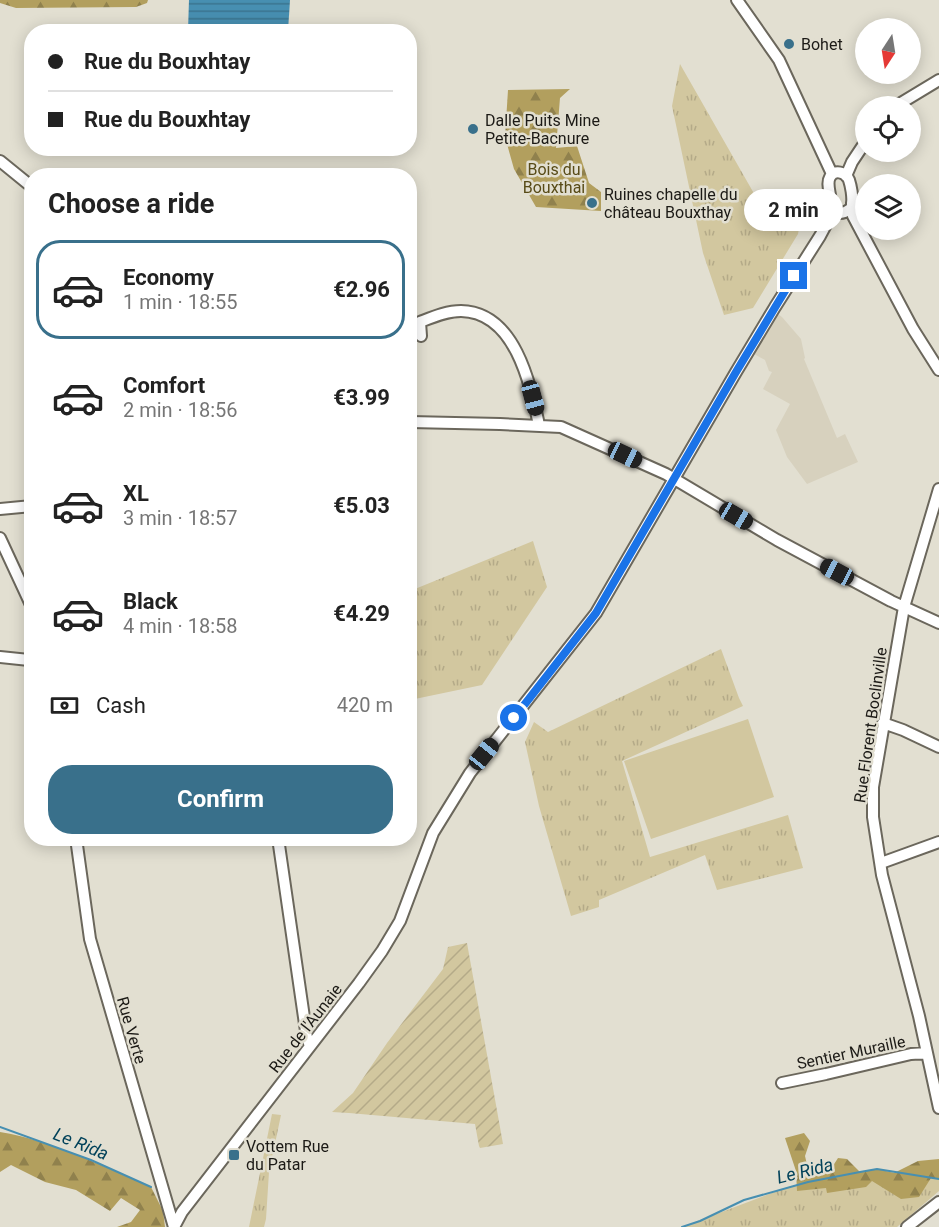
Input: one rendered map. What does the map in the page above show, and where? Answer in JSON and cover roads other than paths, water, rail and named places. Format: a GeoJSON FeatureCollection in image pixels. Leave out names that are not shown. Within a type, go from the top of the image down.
{"type":"FeatureCollection","features":[{"type":"Feature","properties":{"kind":"street"},"geometry":{"type":"LineString","coordinates":[[738,0],[779,60],[832,174]]}},
{"type":"Feature","properties":{"kind":"street"},"geometry":{"type":"LineString","coordinates":[[913,96],[939,80]]}},
{"type":"Feature","properties":{"kind":"street"},"geometry":{"type":"LineString","coordinates":[[846,176],[855,158]]}},
{"type":"Feature","properties":{"kind":"street"},"geometry":{"type":"LineString","coordinates":[[0,161],[24,180]]}},
{"type":"Feature","properties":{"kind":"street"},"geometry":{"type":"LineString","coordinates":[[850,209],[842,213],[834,210],[831,205],[828,185],[832,174],[843,173],[849,180],[852,203],[850,209],[857,225],[939,370]]}},
{"type":"Feature","properties":{"kind":"street","name":"Rue de l'Aunaie"},"geometry":{"type":"LineString","coordinates":[[174,1226],[182,1212],[382,951],[400,921],[434,833],[470,773],[596,613],[834,210]]}},
{"type":"Feature","properties":{"kind":"street"},"geometry":{"type":"LineString","coordinates":[[421,336],[418,317],[462,311],[485,316],[500,327],[514,347],[529,384],[539,425]]}},
{"type":"Feature","properties":{"kind":"street"},"geometry":{"type":"LineString","coordinates":[[417,422],[561,427],[674,478],[777,540],[939,623]]}},
{"type":"Feature","properties":{"kind":"street","name":"Rue Florent Boclinville"},"geometry":{"type":"LineString","coordinates":[[939,489],[904,607],[873,787],[873,817],[882,875],[917,1007],[939,1108]]}},
{"type":"Feature","properties":{"kind":"street"},"geometry":{"type":"LineString","coordinates":[[0,509],[24,508]]}},
{"type":"Feature","properties":{"kind":"street"},"geometry":{"type":"LineString","coordinates":[[0,538],[24,590]]}},
{"type":"Feature","properties":{"kind":"street"},"geometry":{"type":"LineString","coordinates":[[0,657],[24,660]]}},
{"type":"Feature","properties":{"kind":"street"},"geometry":{"type":"LineString","coordinates":[[883,723],[939,747]]}},
{"type":"Feature","properties":{"kind":"street"},"geometry":{"type":"LineString","coordinates":[[881,863],[939,842]]}},
{"type":"Feature","properties":{"kind":"street","name":"Rue Verte"},"geometry":{"type":"LineString","coordinates":[[77,846],[90,939],[174,1226]]}},
{"type":"Feature","properties":{"kind":"street"},"geometry":{"type":"LineString","coordinates":[[279,846],[310,1046]]}},
{"type":"Feature","properties":{"kind":"street","name":"Sentier Muraille"},"geometry":{"type":"LineString","coordinates":[[782,1083],[911,1054],[927,1053]]}},
{"type":"Feature","properties":{"kind":"street"},"geometry":{"type":"LineString","coordinates":[[907,1227],[939,1202]]}},
{"type":"Feature","properties":{"kind":"water"},"geometry":{"type":"Polygon","coordinates":[[[189,0],[290,0],[288,24],[188,24],[189,0]]]}},
{"type":"Feature","properties":{"kind":"waterway","name":"Le Rida"},"geometry":{"type":"LineString","coordinates":[[0,1127],[91,1160],[151,1187]]}},
{"type":"Feature","properties":{"kind":"waterway","name":"Le Rida"},"geometry":{"type":"LineString","coordinates":[[682,1227],[744,1200],[808,1182],[860,1172],[877,1169],[939,1179]]}},
{"type":"Feature","properties":{"kind":"place","name":"Bohet"},"geometry":{"type":"Point","coordinates":[789,44]}},
{"type":"Feature","properties":{"kind":"place","name":"Dalle Puits Mine Petite-Bacnure"},"geometry":{"type":"Point","coordinates":[473,129]}},
{"type":"Feature","properties":{"kind":"place","name":"Ruines chapelle du château Bouxthay"},"geometry":{"type":"Point","coordinates":[592,203]}},
{"type":"Feature","properties":{"kind":"place","name":"Vottem Rue du Patar"},"geometry":{"type":"Point","coordinates":[234,1155]}},
{"type":"Feature","properties":{"kind":"park label","name":"Bois du Bouxthai"},"geometry":{"type":"Point","coordinates":[554,178]}}]}
